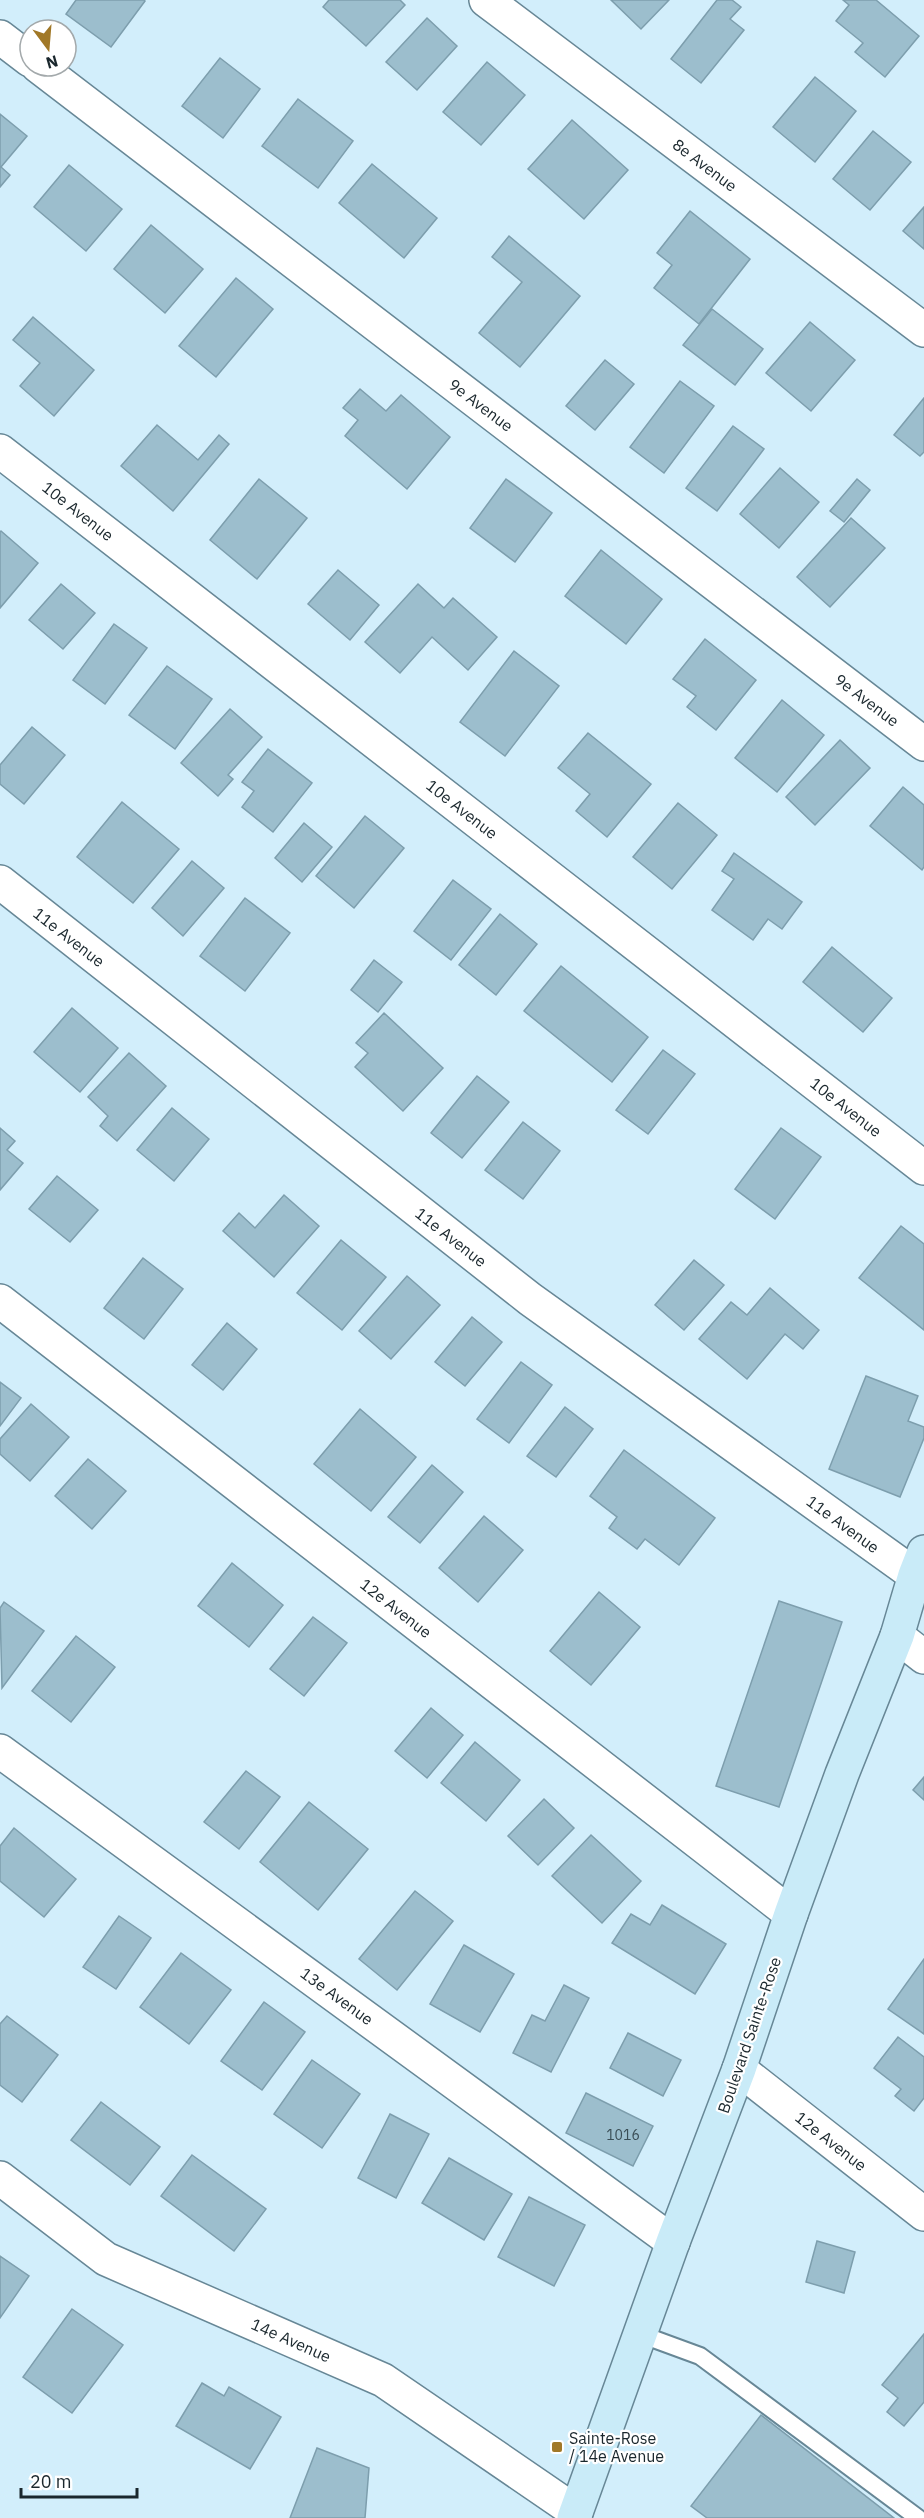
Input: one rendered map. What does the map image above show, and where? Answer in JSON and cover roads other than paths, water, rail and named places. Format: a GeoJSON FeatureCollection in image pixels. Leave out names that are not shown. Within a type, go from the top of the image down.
{"type":"FeatureCollection","features":[{"type":"Feature","properties":{"kind":"street","name":"8e Avenue"},"geometry":{"type":"LineString","coordinates":[[486,0],[924,330]]}},
{"type":"Feature","properties":{"kind":"street"},"geometry":{"type":"LineString","coordinates":[[0,37],[18,51]]}},
{"type":"Feature","properties":{"kind":"street","name":"9e Avenue"},"geometry":{"type":"LineString","coordinates":[[54,78],[924,744]]}},
{"type":"Feature","properties":{"kind":"street","name":"10e Avenue"},"geometry":{"type":"LineString","coordinates":[[0,451],[924,1168]]}},
{"type":"Feature","properties":{"kind":"street","name":"11e Avenue"},"geometry":{"type":"LineString","coordinates":[[0,882],[530,1299],[919,1564]]}},
{"type":"Feature","properties":{"kind":"street","name":"12e Avenue"},"geometry":{"type":"LineString","coordinates":[[0,1301],[791,1914]]}},
{"type":"Feature","properties":{"kind":"street","name":"Boulevard Sainte-Rose"},"geometry":{"type":"LineString","coordinates":[[579,2516],[640,2334],[739,2068],[791,1914],[842,1774],[897,1636],[919,1564]]}},
{"type":"Feature","properties":{"kind":"street"},"geometry":{"type":"LineString","coordinates":[[897,1636],[924,1657]]}},
{"type":"Feature","properties":{"kind":"street","name":"13e Avenue"},"geometry":{"type":"LineString","coordinates":[[0,1751],[673,2242]]}},
{"type":"Feature","properties":{"kind":"street","name":"12e Avenue"},"geometry":{"type":"LineString","coordinates":[[739,2068],[924,2214]]}},
{"type":"Feature","properties":{"kind":"street","name":"14e Avenue"},"geometry":{"type":"LineString","coordinates":[[0,2178],[106,2259],[383,2380],[579,2516]]}},
{"type":"Feature","properties":{"kind":"lane"},"geometry":{"type":"LineString","coordinates":[[640,2334],[700,2356],[918,2518]]}},
{"type":"Feature","properties":{"kind":"place","name":"Sainte-Rose / 14e Avenue"},"geometry":{"type":"Point","coordinates":[557,2447]}}]}
